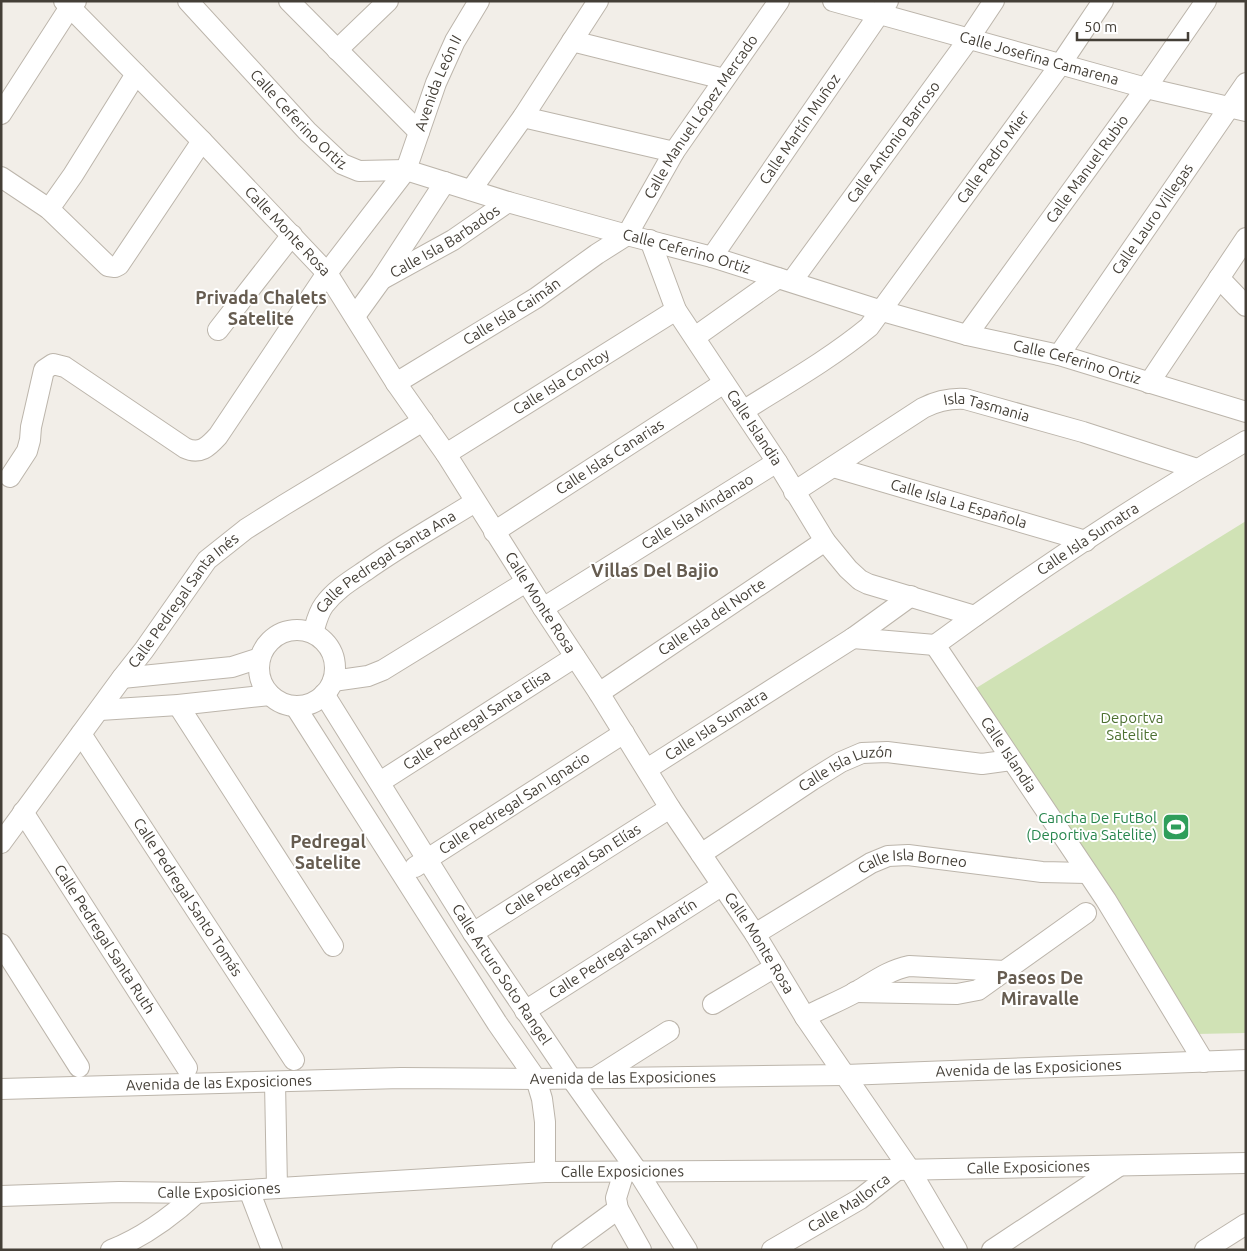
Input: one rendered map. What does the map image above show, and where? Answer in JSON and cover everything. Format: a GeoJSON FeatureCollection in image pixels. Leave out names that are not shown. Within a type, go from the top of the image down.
{"type":"FeatureCollection","features":[{"type":"Feature","properties":{"kind":"street","name":"Calle Ceferino Ortiz"},"geometry":{"type":"LineString","coordinates":[[188,1],[307,132],[342,164],[359,171],[406,170],[508,202],[712,257],[882,311],[967,335],[1059,355],[1246,412]]}},
{"type":"Feature","properties":{"kind":"street"},"geometry":{"type":"LineString","coordinates":[[289,1],[419,132]]}},
{"type":"Feature","properties":{"kind":"street"},"geometry":{"type":"LineString","coordinates":[[337,50],[388,1]]}},
{"type":"Feature","properties":{"kind":"street","name":"Avenida León II"},"geometry":{"type":"LineString","coordinates":[[10,477],[26,451],[30,440],[31,427],[44,370],[52,364],[65,367],[174,442],[192,452],[201,451],[208,447],[218,436],[327,272],[406,170],[436,83],[456,41],[479,1]]}},
{"type":"Feature","properties":{"kind":"street"},"geometry":{"type":"LineString","coordinates":[[471,190],[523,117],[598,1]]}},
{"type":"Feature","properties":{"kind":"street","name":"Calle Manuel López Mercado"},"geometry":{"type":"LineString","coordinates":[[627,235],[674,152],[780,1]]}},
{"type":"Feature","properties":{"kind":"street","name":"Calle Josefina Camarena"},"geometry":{"type":"LineString","coordinates":[[833,1],[884,7],[968,40],[1060,66],[1237,109]]}},
{"type":"Feature","properties":{"kind":"street","name":"Calle Antonio Barroso"},"geometry":{"type":"LineString","coordinates":[[785,280],[968,40],[994,1]]}},
{"type":"Feature","properties":{"kind":"street","name":"Calle Pedro Mier"},"geometry":{"type":"LineString","coordinates":[[882,311],[1060,66],[1103,1]]}},
{"type":"Feature","properties":{"kind":"street","name":"Calle Manuel Rubio"},"geometry":{"type":"LineString","coordinates":[[967,335],[1146,88],[1206,1]]}},
{"type":"Feature","properties":{"kind":"street"},"geometry":{"type":"LineString","coordinates":[[1,114],[70,3]]}},
{"type":"Feature","properties":{"kind":"street","name":"Calle Monte Rosa"},"geometry":{"type":"LineString","coordinates":[[70,3],[327,272],[396,384],[446,454],[670,808],[754,934],[805,1017],[845,1075],[904,1170],[957,1250]]}},
{"type":"Feature","properties":{"kind":"street","name":"Calle Martín Muñoz"},"geometry":{"type":"LineString","coordinates":[[712,257],[884,7]]}},
{"type":"Feature","properties":{"kind":"street"},"geometry":{"type":"LineString","coordinates":[[572,41],[724,79]]}},
{"type":"Feature","properties":{"kind":"street"},"geometry":{"type":"LineString","coordinates":[[49,209],[73,175],[136,74]]}},
{"type":"Feature","properties":{"kind":"street","name":"Calle Lauro Villegas"},"geometry":{"type":"LineString","coordinates":[[1059,355],[1237,109],[1246,83]]}},
{"type":"Feature","properties":{"kind":"street"},"geometry":{"type":"LineString","coordinates":[[523,117],[674,152]]}},
{"type":"Feature","properties":{"kind":"street"},"geometry":{"type":"LineString","coordinates":[[4,184],[49,209],[108,266],[115,267],[119,265],[202,141]]}},
{"type":"Feature","properties":{"kind":"street"},"geometry":{"type":"LineString","coordinates":[[355,316],[381,280],[445,182]]}},
{"type":"Feature","properties":{"kind":"street","name":"Calle Isla Barbados"},"geometry":{"type":"LineString","coordinates":[[381,280],[453,240],[508,202]]}},
{"type":"Feature","properties":{"kind":"street"},"geometry":{"type":"LineString","coordinates":[[218,330],[292,235]]}},
{"type":"Feature","properties":{"kind":"street","name":"Calle Isla Caimán"},"geometry":{"type":"LineString","coordinates":[[396,384],[536,298],[627,235]]}},
{"type":"Feature","properties":{"kind":"street"},"geometry":{"type":"LineString","coordinates":[[1149,384],[1246,238]]}},
{"type":"Feature","properties":{"kind":"street","name":"Calle Islandia"},"geometry":{"type":"LineString","coordinates":[[650,240],[676,310],[777,462],[825,541],[848,569],[860,580],[975,616]]}},
{"type":"Feature","properties":{"kind":"street"},"geometry":{"type":"LineString","coordinates":[[1219,278],[1246,306]]}},
{"type":"Feature","properties":{"kind":"street"},"geometry":{"type":"LineString","coordinates":[[695,337],[785,280]]}},
{"type":"Feature","properties":{"kind":"street","name":"Calle Isla Contoy"},"geometry":{"type":"LineString","coordinates":[[446,454],[676,310]]}},
{"type":"Feature","properties":{"kind":"street"},"geometry":{"type":"LineString","coordinates":[[743,411],[850,343],[869,327],[882,311]]}},
{"type":"Feature","properties":{"kind":"street","name":"Calle Islas Canarias"},"geometry":{"type":"LineString","coordinates":[[494,532],[724,383]]}},
{"type":"Feature","properties":{"kind":"street","name":"Isla Tasmania"},"geometry":{"type":"LineString","coordinates":[[794,492],[923,408],[934,402],[955,398],[964,398],[1083,432],[1197,469]]}},
{"type":"Feature","properties":{"kind":"street","name":"Calle Pedregal Santa Inés"},"geometry":{"type":"LineString","coordinates":[[1,843],[144,650],[207,560],[246,529],[423,421]]}},
{"type":"Feature","properties":{"kind":"street","name":"Calle Isla Sumatra"},"geometry":{"type":"LineString","coordinates":[[935,645],[1086,541],[1197,469],[1246,441]]}},
{"type":"Feature","properties":{"kind":"street","name":"Calle Isla Mindanao"},"geometry":{"type":"LineString","coordinates":[[542,608],[777,462]]}},
{"type":"Feature","properties":{"kind":"street","name":"Calle Isla La Española"},"geometry":{"type":"LineString","coordinates":[[833,467],[1086,541]]}},
{"type":"Feature","properties":{"kind":"street","name":"Calle Pedregal Santa Ana"},"geometry":{"type":"LineString","coordinates":[[313,633],[317,617],[332,595],[379,561],[475,502]]}},
{"type":"Feature","properties":{"kind":"street","name":"Calle Isla del Norte"},"geometry":{"type":"LineString","coordinates":[[599,693],[825,541]]}},
{"type":"Feature","properties":{"kind":"street"},"geometry":{"type":"LineString","coordinates":[[329,687],[335,670],[334,658],[330,648],[323,639],[313,633],[300,630],[287,631],[275,637],[266,646],[260,658],[259,672],[263,684],[270,695],[282,703],[295,706],[311,703],[329,687],[383,670],[526,582]]}},
{"type":"Feature","properties":{"kind":"street","name":"Calle Isla Sumatra"},"geometry":{"type":"LineString","coordinates":[[646,769],[853,638],[911,596]]}},
{"type":"Feature","properties":{"kind":"street"},"geometry":{"type":"LineString","coordinates":[[853,638],[935,645]]}},
{"type":"Feature","properties":{"kind":"street","name":"Calle Islandia"},"geometry":{"type":"LineString","coordinates":[[935,645],[1106,900],[1204,1062]]}},
{"type":"Feature","properties":{"kind":"street","name":"Calle Pedregal Santa Elisa"},"geometry":{"type":"LineString","coordinates":[[380,782],[575,657]]}},
{"type":"Feature","properties":{"kind":"street"},"geometry":{"type":"LineString","coordinates":[[122,678],[232,667],[260,658]]}},
{"type":"Feature","properties":{"kind":"street","name":"Calle Arturo Soto Rangel"},"geometry":{"type":"LineString","coordinates":[[329,687],[380,782],[473,933],[631,1172],[687,1250]]}},
{"type":"Feature","properties":{"kind":"street"},"geometry":{"type":"LineString","coordinates":[[100,710],[178,705],[270,695]]}},
{"type":"Feature","properties":{"kind":"street"},"geometry":{"type":"LineString","coordinates":[[178,705],[333,946]]}},
{"type":"Feature","properties":{"kind":"street","name":"Calle Arturo Soto Rangel"},"geometry":{"type":"LineString","coordinates":[[295,706],[497,1023],[536,1079],[542,1099],[545,1122],[544,1172]]}},
{"type":"Feature","properties":{"kind":"street","name":"Calle Pedregal San Ignacio"},"geometry":{"type":"LineString","coordinates":[[403,875],[624,733]]}},
{"type":"Feature","properties":{"kind":"street","name":"Calle Pedregal Santo Tomás"},"geometry":{"type":"LineString","coordinates":[[81,734],[294,1060]]}},
{"type":"Feature","properties":{"kind":"street","name":"Calle Isla Luzón"},"geometry":{"type":"LineString","coordinates":[[700,854],[819,776],[862,753],[888,752],[982,764],[1011,760]]}},
{"type":"Feature","properties":{"kind":"street","name":"Calle Pedregal San Elías"},"geometry":{"type":"LineString","coordinates":[[473,933],[670,808]]}},
{"type":"Feature","properties":{"kind":"street","name":"Calle Pedregal Santa Ruth"},"geometry":{"type":"LineString","coordinates":[[23,812],[187,1068]]}},
{"type":"Feature","properties":{"kind":"street","name":"Calle Isla Borneo"},"geometry":{"type":"LineString","coordinates":[[754,934],[846,877],[888,856],[908,855],[1042,872],[1087,874]]}},
{"type":"Feature","properties":{"kind":"street","name":"Calle Pedregal San Martín"},"geometry":{"type":"LineString","coordinates":[[525,1011],[721,886]]}},
{"type":"Feature","properties":{"kind":"street"},"geometry":{"type":"LineString","coordinates":[[855,992],[956,994],[978,990],[1086,913]]}},
{"type":"Feature","properties":{"kind":"street"},"geometry":{"type":"LineString","coordinates":[[1,944],[79,1067]]}},
{"type":"Feature","properties":{"kind":"street"},"geometry":{"type":"LineString","coordinates":[[805,1017],[890,972],[909,966],[1005,971]]}},
{"type":"Feature","properties":{"kind":"street"},"geometry":{"type":"LineString","coordinates":[[713,1004],[775,967]]}},
{"type":"Feature","properties":{"kind":"street"},"geometry":{"type":"LineString","coordinates":[[595,1078],[669,1032]]}},
{"type":"Feature","properties":{"kind":"street","name":"Avenida de las Exposiciones"},"geometry":{"type":"LineString","coordinates":[[1,1089],[401,1078],[536,1079],[845,1075],[1246,1060]]}},
{"type":"Feature","properties":{"kind":"street"},"geometry":{"type":"LineString","coordinates":[[275,1082],[277,1188]]}},
{"type":"Feature","properties":{"kind":"street","name":"Calle Exposiciones"},"geometry":{"type":"LineString","coordinates":[[1,1196],[119,1192],[197,1193],[544,1172],[904,1170],[1246,1163]]}},
{"type":"Feature","properties":{"kind":"street"},"geometry":{"type":"LineString","coordinates":[[992,1250],[1119,1166]]}},
{"type":"Feature","properties":{"kind":"street","name":"Calle Mallorca"},"geometry":{"type":"LineString","coordinates":[[772,1250],[860,1199],[904,1170]]}},
{"type":"Feature","properties":{"kind":"street"},"geometry":{"type":"LineString","coordinates":[[631,1172],[616,1198],[618,1209],[641,1250]]}},
{"type":"Feature","properties":{"kind":"street"},"geometry":{"type":"LineString","coordinates":[[250,1190],[272,1250]]}},
{"type":"Feature","properties":{"kind":"street"},"geometry":{"type":"LineString","coordinates":[[111,1250],[130,1242],[153,1228],[176,1212],[197,1193]]}},
{"type":"Feature","properties":{"kind":"street"},"geometry":{"type":"LineString","coordinates":[[562,1250],[618,1209]]}},
{"type":"Feature","properties":{"kind":"street"},"geometry":{"type":"LineString","coordinates":[[1205,1250],[1246,1224]]}},
{"type":"Feature","properties":{"kind":"green space","name":"Deportva Satelite"},"geometry":{"type":"Polygon","coordinates":[[[1246,521],[1246,1033],[1196,1034],[973,690],[1246,521]]]}},
{"type":"Feature","properties":{"kind":"place","name":"Cancha De FutBol (Deportiva Satelite)"},"geometry":{"type":"Point","coordinates":[1176,827]}},
{"type":"Feature","properties":{"kind":"district","name":"Privada Chalets Satelite"},"geometry":{"type":"Point","coordinates":[261,308]}},
{"type":"Feature","properties":{"kind":"district","name":"Villas Del Bajio"},"geometry":{"type":"Point","coordinates":[655,571]}},
{"type":"Feature","properties":{"kind":"district","name":"Pedregal Satelite"},"geometry":{"type":"Point","coordinates":[328,852]}},
{"type":"Feature","properties":{"kind":"district","name":"Paseos De Miravalle"},"geometry":{"type":"Point","coordinates":[1040,988]}}]}
